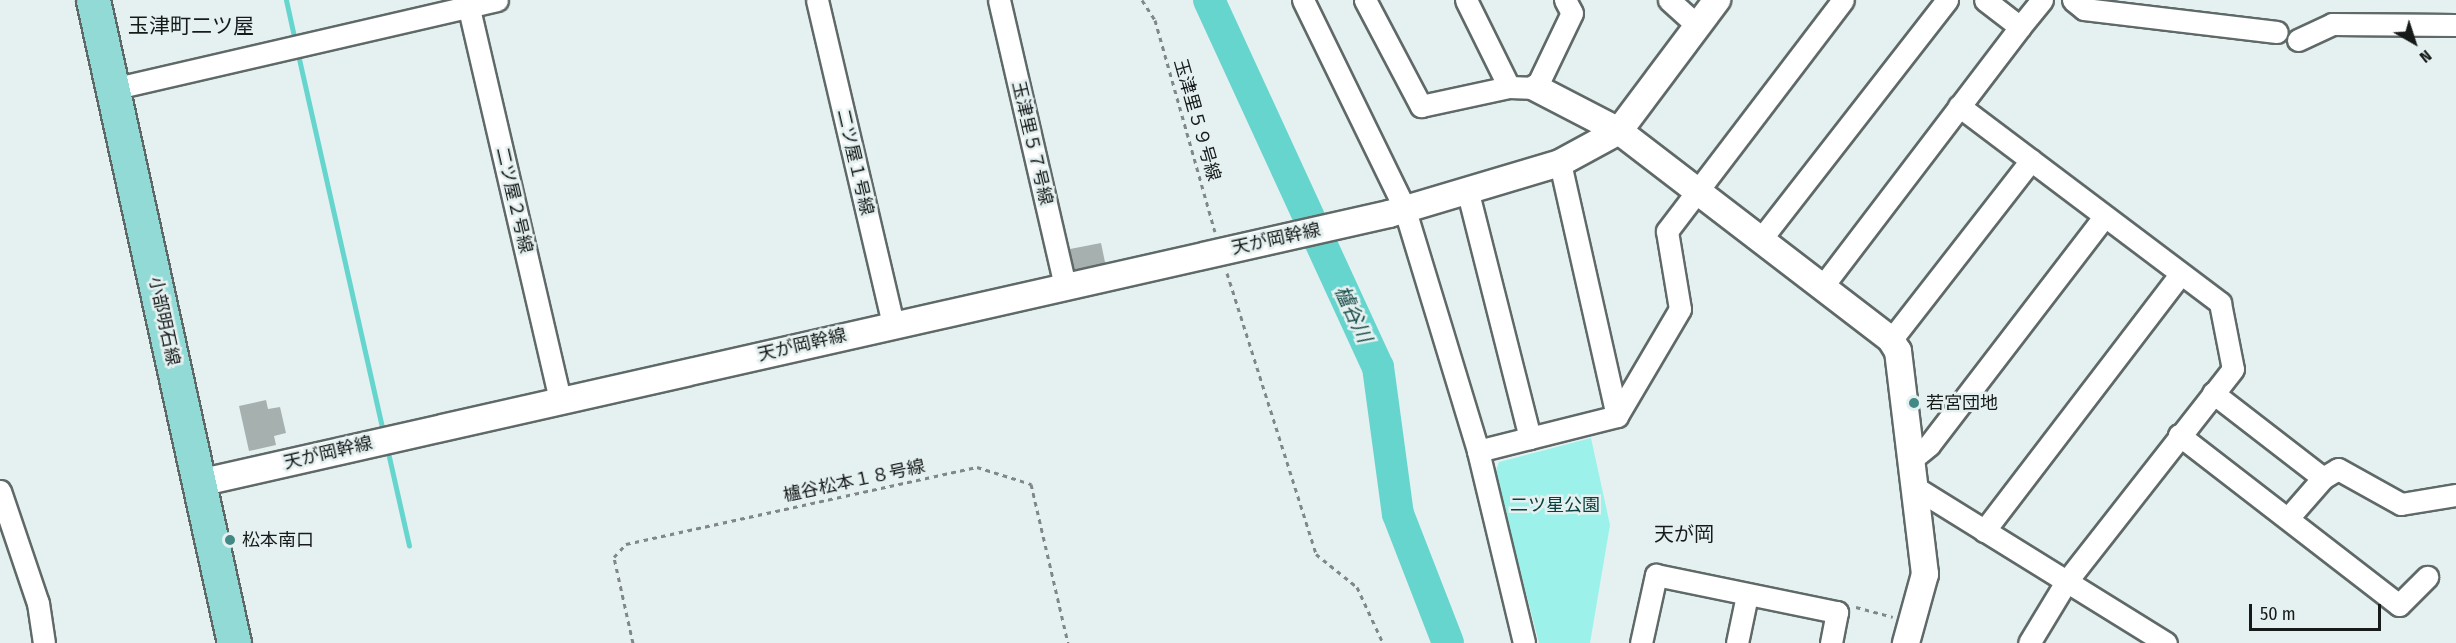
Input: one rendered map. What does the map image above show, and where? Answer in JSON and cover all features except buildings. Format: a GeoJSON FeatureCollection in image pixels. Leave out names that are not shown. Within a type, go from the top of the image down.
{"type":"FeatureCollection","features":[{"type":"Feature","properties":{"kind":"main road","name":"小部明石線"},"geometry":{"type":"LineString","coordinates":[[93,0],[234,643]]}},
{"type":"Feature","properties":{"kind":"street"},"geometry":{"type":"LineString","coordinates":[[112,89],[468,3],[497,0]]}},
{"type":"Feature","properties":{"kind":"street","name":"二ツ屋１号線"},"geometry":{"type":"LineString","coordinates":[[817,0],[893,324]]}},
{"type":"Feature","properties":{"kind":"street","name":"玉津里５７号線"},"geometry":{"type":"LineString","coordinates":[[999,0],[1065,285]]}},
{"type":"Feature","properties":{"kind":"street"},"geometry":{"type":"LineString","coordinates":[[1303,0],[1396,211],[1478,451],[1524,643]]}},
{"type":"Feature","properties":{"kind":"street"},"geometry":{"type":"LineString","coordinates":[[1365,0],[1421,106],[1509,87],[1536,88],[1618,131],[1891,339],[1898,351],[1925,574],[1909,632]]}},
{"type":"Feature","properties":{"kind":"street"},"geometry":{"type":"LineString","coordinates":[[1466,0],[1509,87]]}},
{"type":"Feature","properties":{"kind":"street"},"geometry":{"type":"LineString","coordinates":[[1536,88],[1572,13],[1565,0]]}},
{"type":"Feature","properties":{"kind":"street"},"geometry":{"type":"LineString","coordinates":[[1669,0],[1698,26]]}},
{"type":"Feature","properties":{"kind":"street"},"geometry":{"type":"LineString","coordinates":[[1618,131],[1717,0]]}},
{"type":"Feature","properties":{"kind":"street"},"geometry":{"type":"LineString","coordinates":[[1478,451],[1617,416],[1680,309],[1667,231],[1842,0]]}},
{"type":"Feature","properties":{"kind":"street"},"geometry":{"type":"LineString","coordinates":[[1761,239],[1947,0]]}},
{"type":"Feature","properties":{"kind":"street"},"geometry":{"type":"LineString","coordinates":[[1985,0],[2020,27]]}},
{"type":"Feature","properties":{"kind":"street"},"geometry":{"type":"LineString","coordinates":[[1822,287],[2042,0]]}},
{"type":"Feature","properties":{"kind":"street"},"geometry":{"type":"LineString","coordinates":[[2073,0],[2084,9],[2277,32]]}},
{"type":"Feature","properties":{"kind":"street","name":"二ツ屋２号線"},"geometry":{"type":"LineString","coordinates":[[468,3],[560,400]]}},
{"type":"Feature","properties":{"kind":"street"},"geometry":{"type":"LineString","coordinates":[[2298,40],[2332,24],[2456,26]]}},
{"type":"Feature","properties":{"kind":"street"},"geometry":{"type":"LineString","coordinates":[[1959,106],[2103,218],[2220,303],[2233,369],[2066,582],[2029,643]]}},
{"type":"Feature","properties":{"kind":"street","name":"天が岡幹線"},"geometry":{"type":"LineString","coordinates":[[199,483],[1396,211],[1560,163],[1618,131]]}},
{"type":"Feature","properties":{"kind":"street"},"geometry":{"type":"LineString","coordinates":[[1891,339],[2031,160]]}},
{"type":"Feature","properties":{"kind":"street"},"geometry":{"type":"LineString","coordinates":[[1560,163],[1617,416]]}},
{"type":"Feature","properties":{"kind":"street"},"geometry":{"type":"LineString","coordinates":[[1467,189],[1530,438]]}},
{"type":"Feature","properties":{"kind":"street"},"geometry":{"type":"LineString","coordinates":[[1912,459],[1929,445],[2103,218]]}},
{"type":"Feature","properties":{"kind":"street"},"geometry":{"type":"LineString","coordinates":[[1984,531],[2180,274]]}},
{"type":"Feature","properties":{"kind":"street"},"geometry":{"type":"LineString","coordinates":[[2213,393],[2323,478]]}},
{"type":"Feature","properties":{"kind":"street"},"geometry":{"type":"LineString","coordinates":[[2179,435],[2289,517],[2399,605],[2427,577]]}},
{"type":"Feature","properties":{"kind":"street"},"geometry":{"type":"LineString","coordinates":[[2289,517],[2323,478],[2338,469],[2401,504],[2456,495]]}},
{"type":"Feature","properties":{"kind":"street"},"geometry":{"type":"LineString","coordinates":[[1916,488],[2066,582],[2144,638],[2166,643]]}},
{"type":"Feature","properties":{"kind":"street"},"geometry":{"type":"LineString","coordinates":[[0,491],[38,603],[44,643]]}},
{"type":"Feature","properties":{"kind":"street"},"geometry":{"type":"LineString","coordinates":[[1641,643],[1656,574],[1838,612],[1831,643]]}},
{"type":"Feature","properties":{"kind":"street"},"geometry":{"type":"LineString","coordinates":[[1737,643],[1748,595]]}},
{"type":"Feature","properties":{"kind":"path","name":"玉津里５９号線"},"geometry":{"type":"LineString","coordinates":[[1142,0],[1155,20],[1316,554],[1357,587],[1383,643]]}},
{"type":"Feature","properties":{"kind":"path","name":"櫨谷松本１８号線"},"geometry":{"type":"LineString","coordinates":[[633,643],[614,557],[626,544],[977,467],[1031,484],[1068,643]]}},
{"type":"Feature","properties":{"kind":"path"},"geometry":{"type":"LineString","coordinates":[[1838,612],[1854,607],[1909,632]]}},
{"type":"Feature","properties":{"kind":"green space","name":"二ツ星公園"},"geometry":{"type":"Polygon","coordinates":[[[1591,438],[1610,525],[1590,643],[1539,643],[1495,473],[1499,462],[1591,438]]]}},
{"type":"Feature","properties":{"kind":"waterway"},"geometry":{"type":"LineString","coordinates":[[286,0],[295,41]]}},
{"type":"Feature","properties":{"kind":"waterway","name":"櫨谷川"},"geometry":{"type":"LineString","coordinates":[[1209,0],[1378,367],[1398,514],[1448,643]]}},
{"type":"Feature","properties":{"kind":"waterway"},"geometry":{"type":"LineString","coordinates":[[297,50],[383,433]]}},
{"type":"Feature","properties":{"kind":"waterway"},"geometry":{"type":"LineString","coordinates":[[387,448],[409,546]]}},
{"type":"Feature","properties":{"kind":"place","name":"若宮団地"},"geometry":{"type":"Point","coordinates":[1914,403]}},
{"type":"Feature","properties":{"kind":"place","name":"松本南口"},"geometry":{"type":"Point","coordinates":[230,540]}},
{"type":"Feature","properties":{"kind":"district","name":"玉津町二ツ屋"},"geometry":{"type":"Point","coordinates":[191,26]}},
{"type":"Feature","properties":{"kind":"district","name":"天が岡"},"geometry":{"type":"Point","coordinates":[1684,534]}}]}
